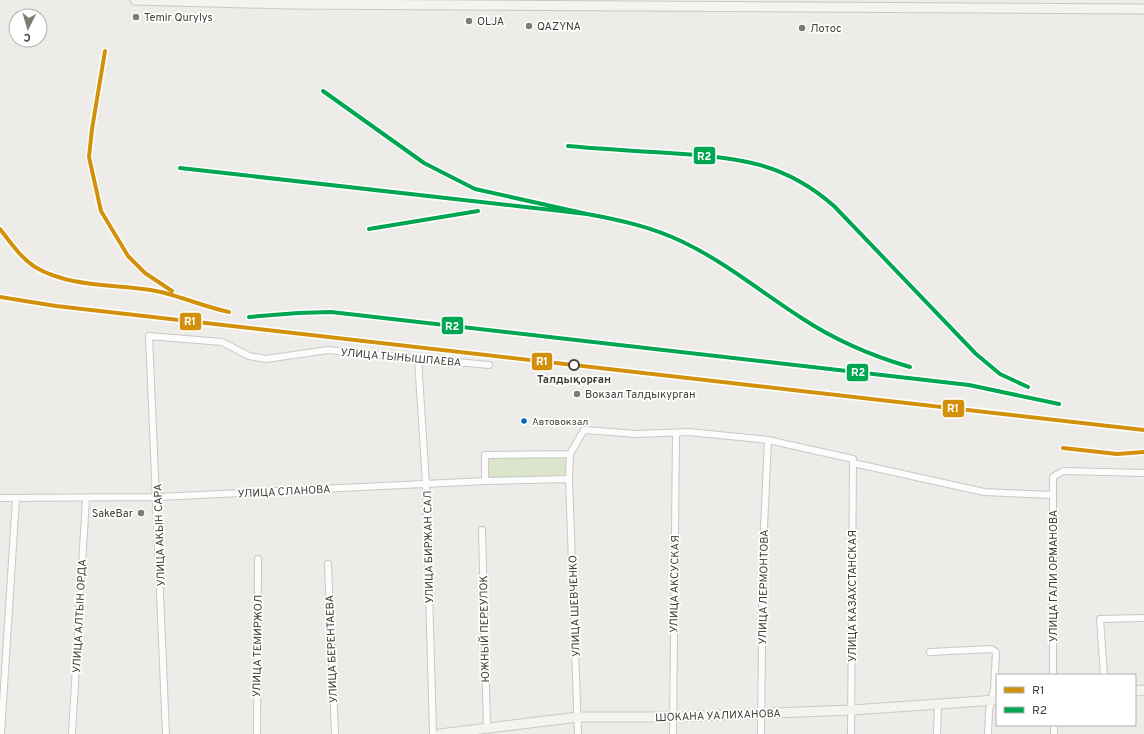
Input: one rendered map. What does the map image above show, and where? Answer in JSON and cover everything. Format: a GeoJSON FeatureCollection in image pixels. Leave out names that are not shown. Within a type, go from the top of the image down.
{"type":"FeatureCollection","features":[{"type":"Feature","properties":{"kind":"street"},"geometry":{"type":"LineString","coordinates":[[135,0],[297,4],[640,3],[1144,9]]}},
{"type":"Feature","properties":{"kind":"street","name":"УЛИЦА ТЫНЫШПАЕВА"},"geometry":{"type":"LineString","coordinates":[[150,336],[222,342],[249,356],[266,358],[328,350],[354,351],[418,359],[489,365]]}},
{"type":"Feature","properties":{"kind":"street","name":"УЛИЦА АКЫН САРА"},"geometry":{"type":"LineString","coordinates":[[150,336],[158,497],[166,734]]}},
{"type":"Feature","properties":{"kind":"street","name":"УЛИЦА БИРЖАН САЛ"},"geometry":{"type":"LineString","coordinates":[[418,359],[426,484],[433,734]]}},
{"type":"Feature","properties":{"kind":"street"},"geometry":{"type":"LineString","coordinates":[[569,479],[570,454],[584,430],[638,434],[689,432],[768,440],[984,492],[1053,495]]}},
{"type":"Feature","properties":{"kind":"street","name":"УЛИЦА АКСУСКАЯ"},"geometry":{"type":"LineString","coordinates":[[673,734],[676,433]]}},
{"type":"Feature","properties":{"kind":"street","name":"УЛИЦА ЛЕРМОНТОВА"},"geometry":{"type":"LineString","coordinates":[[760,734],[763,549],[768,440]]}},
{"type":"Feature","properties":{"kind":"street"},"geometry":{"type":"LineString","coordinates":[[485,481],[485,455],[570,454]]}},
{"type":"Feature","properties":{"kind":"street","name":"УЛИЦА КАЗАХСТАНСКАЯ"},"geometry":{"type":"LineString","coordinates":[[851,734],[853,461]]}},
{"type":"Feature","properties":{"kind":"street","name":"УЛИЦА ГАЛИ ОРМАНОВА"},"geometry":{"type":"LineString","coordinates":[[1053,674],[1053,477],[1063,471],[1144,474]]}},
{"type":"Feature","properties":{"kind":"street","name":"УЛИЦА СЛАНОВА"},"geometry":{"type":"LineString","coordinates":[[0,498],[158,497],[485,481],[569,479]]}},
{"type":"Feature","properties":{"kind":"street","name":"УЛИЦА ШЕВЧЕНКО"},"geometry":{"type":"LineString","coordinates":[[569,479],[578,734]]}},
{"type":"Feature","properties":{"kind":"street"},"geometry":{"type":"LineString","coordinates":[[1,734],[16,498]]}},
{"type":"Feature","properties":{"kind":"street","name":"УЛИЦА АЛТЫН ОРДА"},"geometry":{"type":"LineString","coordinates":[[72,734],[86,498]]}},
{"type":"Feature","properties":{"kind":"street","name":"ЮЖНЫЙ ПЕРЕУЛОК"},"geometry":{"type":"LineString","coordinates":[[482,530],[487,728]]}},
{"type":"Feature","properties":{"kind":"street","name":"УЛИЦА ТЕМИРЖОЛ"},"geometry":{"type":"LineString","coordinates":[[257,734],[258,559]]}},
{"type":"Feature","properties":{"kind":"street","name":"УЛИЦА БЕРЕНТАЕВА"},"geometry":{"type":"LineString","coordinates":[[328,564],[335,734]]}},
{"type":"Feature","properties":{"kind":"street"},"geometry":{"type":"LineString","coordinates":[[1104,674],[1100,619],[1144,618]]}},
{"type":"Feature","properties":{"kind":"street"},"geometry":{"type":"LineString","coordinates":[[930,652],[991,649],[996,652],[994,700],[989,711],[988,734]]}},
{"type":"Feature","properties":{"kind":"street","name":"ШОКАНА УАЛИХАНОВА"},"geometry":{"type":"LineString","coordinates":[[440,734],[578,717],[673,717],[761,714],[852,710],[994,700]]}},
{"type":"Feature","properties":{"kind":"street"},"geometry":{"type":"LineString","coordinates":[[937,734],[938,704]]}},
{"type":"Feature","properties":{"kind":"green space"},"geometry":{"type":"Polygon","coordinates":[[[568,456],[567,477],[489,479],[487,458],[568,456]]]}},
{"type":"Feature","properties":{"kind":"transit line","name":"R1"},"geometry":{"type":"LineString","coordinates":[[105,51],[92,129],[89,157],[101,211],[128,256],[145,273],[172,291]]}},
{"type":"Feature","properties":{"kind":"transit line","name":"R2"},"geometry":{"type":"LineString","coordinates":[[180,168],[587,214],[475,189],[424,163],[323,91]]}},
{"type":"Feature","properties":{"kind":"transit line","name":"R2"},"geometry":{"type":"LineString","coordinates":[[568,146],[693,155],[736,160],[757,164],[776,170],[796,179],[815,191],[834,206],[976,354],[1000,374],[1028,387]]}},
{"type":"Feature","properties":{"kind":"transit line","name":"R2"},"geometry":{"type":"LineString","coordinates":[[369,229],[478,211]]}},
{"type":"Feature","properties":{"kind":"transit line","name":"R2"},"geometry":{"type":"LineString","coordinates":[[587,214],[636,225],[660,232],[683,242],[714,259],[826,333],[881,358],[910,367]]}},
{"type":"Feature","properties":{"kind":"transit line","name":"R1"},"geometry":{"type":"LineString","coordinates":[[0,229],[25,259],[35,267],[49,274],[78,282],[156,291],[229,312]]}},
{"type":"Feature","properties":{"kind":"transit line","name":"R1"},"geometry":{"type":"LineString","coordinates":[[0,297],[56,306],[1144,430]]}},
{"type":"Feature","properties":{"kind":"transit line","name":"R2"},"geometry":{"type":"LineString","coordinates":[[249,317],[331,312],[969,385],[1059,404]]}},
{"type":"Feature","properties":{"kind":"transit line","name":"R1"},"geometry":{"type":"LineString","coordinates":[[1063,448],[1117,454],[1144,452]]}},
{"type":"Feature","properties":{"kind":"place","name":"Temir Qurylys"},"geometry":{"type":"Point","coordinates":[136,17]}},
{"type":"Feature","properties":{"kind":"place","name":"OLJA"},"geometry":{"type":"Point","coordinates":[469,21]}},
{"type":"Feature","properties":{"kind":"place","name":"QAZYNA"},"geometry":{"type":"Point","coordinates":[529,26]}},
{"type":"Feature","properties":{"kind":"place","name":"Лотос"},"geometry":{"type":"Point","coordinates":[802,28]}},
{"type":"Feature","properties":{"kind":"place","name":"Талдықорған"},"geometry":{"type":"Point","coordinates":[574,365]}},
{"type":"Feature","properties":{"kind":"place","name":"Вокзал Талдыкурган"},"geometry":{"type":"Point","coordinates":[577,394]}},
{"type":"Feature","properties":{"kind":"place","name":"Автовокзал"},"geometry":{"type":"Point","coordinates":[524,421]}},
{"type":"Feature","properties":{"kind":"place","name":"SakeBar"},"geometry":{"type":"Point","coordinates":[141,513]}}]}
